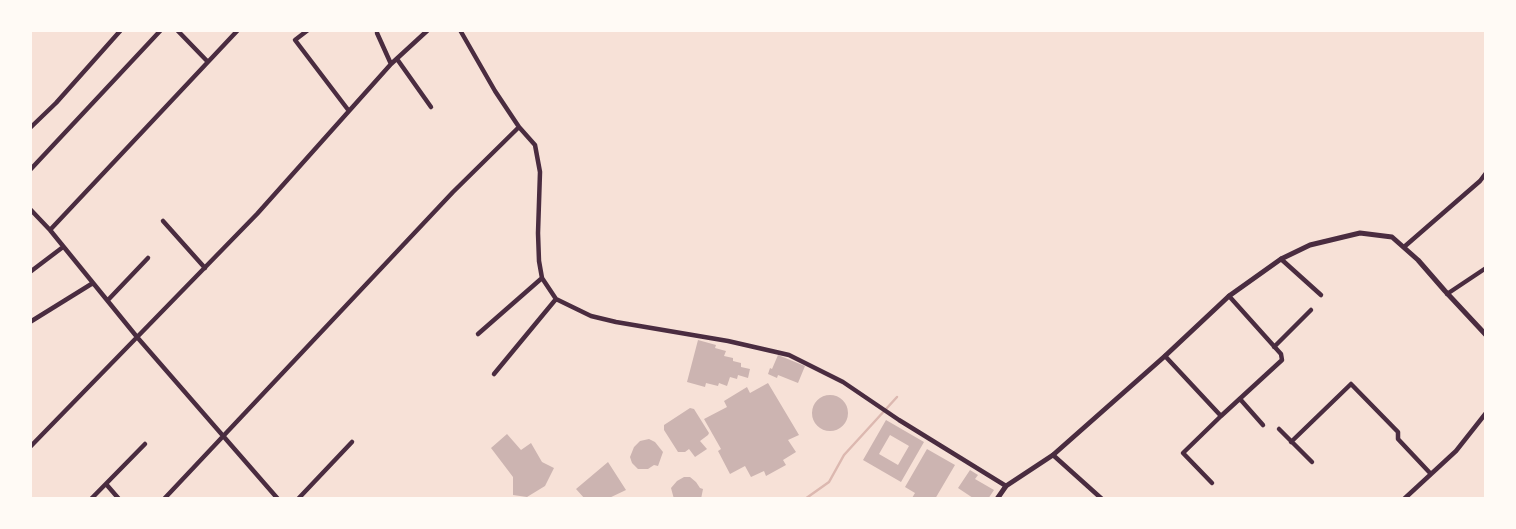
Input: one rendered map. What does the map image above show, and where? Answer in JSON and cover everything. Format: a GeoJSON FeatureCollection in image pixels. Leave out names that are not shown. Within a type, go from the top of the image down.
{"type":"FeatureCollection","features":[{"type":"Feature","properties":{"kind":"street"},"geometry":{"type":"LineString","coordinates":[[30,128],[121,30]]}},
{"type":"Feature","properties":{"kind":"street"},"geometry":{"type":"LineString","coordinates":[[30,170],[161,30]]}},
{"type":"Feature","properties":{"kind":"street"},"geometry":{"type":"LineString","coordinates":[[177,30],[208,62]]}},
{"type":"Feature","properties":{"kind":"street"},"geometry":{"type":"LineString","coordinates":[[50,230],[238,30]]}},
{"type":"Feature","properties":{"kind":"street"},"geometry":{"type":"LineString","coordinates":[[308,30],[295,40],[349,111]]}},
{"type":"Feature","properties":{"kind":"street"},"geometry":{"type":"LineString","coordinates":[[30,447],[257,214],[391,64],[428,30]]}},
{"type":"Feature","properties":{"kind":"street"},"geometry":{"type":"LineString","coordinates":[[460,30],[495,91],[519,127],[535,145],[540,172],[538,233],[542,278],[556,299],[591,316],[789,355],[843,382],[1006,486]]}},
{"type":"Feature","properties":{"kind":"street"},"geometry":{"type":"LineString","coordinates":[[377,33],[391,64]]}},
{"type":"Feature","properties":{"kind":"street"},"geometry":{"type":"LineString","coordinates":[[397,59],[431,107]]}},
{"type":"Feature","properties":{"kind":"street"},"geometry":{"type":"LineString","coordinates":[[164,499],[453,192],[519,127]]}},
{"type":"Feature","properties":{"kind":"street"},"geometry":{"type":"LineString","coordinates":[[1404,247],[1486,173]]}},
{"type":"Feature","properties":{"kind":"street"},"geometry":{"type":"LineString","coordinates":[[30,209],[278,499]]}},
{"type":"Feature","properties":{"kind":"street"},"geometry":{"type":"LineString","coordinates":[[163,221],[205,268]]}},
{"type":"Feature","properties":{"kind":"street"},"geometry":{"type":"LineString","coordinates":[[997,499],[1006,486],[1054,455],[1229,296],[1281,259],[1310,245],[1360,233],[1392,237],[1486,335]]}},
{"type":"Feature","properties":{"kind":"street"},"geometry":{"type":"LineString","coordinates":[[30,272],[63,247]]}},
{"type":"Feature","properties":{"kind":"street"},"geometry":{"type":"LineString","coordinates":[[107,301],[148,258]]}},
{"type":"Feature","properties":{"kind":"street"},"geometry":{"type":"LineString","coordinates":[[1281,259],[1321,295]]}},
{"type":"Feature","properties":{"kind":"street"},"geometry":{"type":"LineString","coordinates":[[1447,293],[1486,268]]}},
{"type":"Feature","properties":{"kind":"street"},"geometry":{"type":"LineString","coordinates":[[478,334],[542,278]]}},
{"type":"Feature","properties":{"kind":"street"},"geometry":{"type":"LineString","coordinates":[[30,322],[93,283]]}},
{"type":"Feature","properties":{"kind":"street"},"geometry":{"type":"LineString","coordinates":[[1212,483],[1183,453],[1281,362],[1282,357],[1229,296]]}},
{"type":"Feature","properties":{"kind":"street"},"geometry":{"type":"LineString","coordinates":[[494,374],[556,299]]}},
{"type":"Feature","properties":{"kind":"street"},"geometry":{"type":"LineString","coordinates":[[1274,347],[1311,310]]}},
{"type":"Feature","properties":{"kind":"street"},"geometry":{"type":"LineString","coordinates":[[1166,356],[1221,416]]}},
{"type":"Feature","properties":{"kind":"street"},"geometry":{"type":"LineString","coordinates":[[1291,442],[1351,384],[1398,432],[1398,439],[1430,473]]}},
{"type":"Feature","properties":{"kind":"street"},"geometry":{"type":"LineString","coordinates":[[1240,399],[1263,425]]}},
{"type":"Feature","properties":{"kind":"street"},"geometry":{"type":"LineString","coordinates":[[1404,499],[1456,451],[1486,413]]}},
{"type":"Feature","properties":{"kind":"street"},"geometry":{"type":"LineString","coordinates":[[1279,429],[1312,462]]}},
{"type":"Feature","properties":{"kind":"street"},"geometry":{"type":"LineString","coordinates":[[298,499],[352,442]]}},
{"type":"Feature","properties":{"kind":"street"},"geometry":{"type":"LineString","coordinates":[[91,499],[145,444]]}},
{"type":"Feature","properties":{"kind":"street"},"geometry":{"type":"LineString","coordinates":[[1054,455],[1102,499]]}},
{"type":"Feature","properties":{"kind":"street"},"geometry":{"type":"LineString","coordinates":[[106,484],[118,499]]}},
{"type":"Feature","properties":{"kind":"building"},"geometry":{"type":"Polygon","coordinates":[[[698,340],[716,345],[715,348],[726,351],[724,356],[741,363],[741,367],[750,369],[748,378],[738,375],[737,379],[730,377],[727,386],[706,383],[705,387],[687,382],[698,340]]]}},
{"type":"Feature","properties":{"kind":"building"},"geometry":{"type":"Polygon","coordinates":[[[778,355],[805,366],[798,383],[768,374],[778,355]]]}},
{"type":"Feature","properties":{"kind":"building"},"geometry":{"type":"Polygon","coordinates":[[[768,383],[799,435],[788,440],[796,452],[783,460],[786,465],[766,476],[764,471],[751,477],[745,466],[730,474],[718,451],[721,449],[704,419],[727,407],[724,401],[747,387],[750,393],[768,383]]]}},
{"type":"Feature","properties":{"kind":"building"},"geometry":{"type":"Polygon","coordinates":[[[830,395],[843,400],[848,413],[843,426],[830,431],[817,426],[812,413],[817,400],[830,395]]]}},
{"type":"Feature","properties":{"kind":"building"},"geometry":{"type":"Polygon","coordinates":[[[690,408],[694,409],[709,433],[700,441],[707,449],[695,457],[689,449],[678,452],[664,430],[664,425],[690,408]]]}},
{"type":"Feature","properties":{"kind":"building"},"geometry":{"type":"Polygon","coordinates":[[[886,420],[924,442],[901,482],[863,460],[886,420]],[[890,435],[879,454],[898,465],[909,446],[890,435]]]}},
{"type":"Feature","properties":{"kind":"building"},"geometry":{"type":"Polygon","coordinates":[[[507,434],[521,450],[531,443],[542,462],[554,468],[545,486],[527,497],[513,495],[513,477],[491,448],[507,434]]]}},
{"type":"Feature","properties":{"kind":"building"},"geometry":{"type":"Polygon","coordinates":[[[649,439],[663,452],[658,466],[638,469],[630,457],[640,441],[649,439]]]}},
{"type":"Feature","properties":{"kind":"building"},"geometry":{"type":"Polygon","coordinates":[[[927,449],[955,465],[935,499],[914,499],[912,498],[915,493],[905,487],[927,449]]]}},
{"type":"Feature","properties":{"kind":"building"},"geometry":{"type":"Polygon","coordinates":[[[608,462],[626,490],[607,499],[585,499],[576,489],[608,462]]]}},
{"type":"Feature","properties":{"kind":"building"},"geometry":{"type":"Polygon","coordinates":[[[970,470],[978,475],[975,479],[994,490],[988,499],[972,499],[958,488],[970,470]]]}},
{"type":"Feature","properties":{"kind":"building"},"geometry":{"type":"Polygon","coordinates":[[[684,477],[690,477],[703,489],[701,499],[674,499],[671,488],[684,477]]]}},
{"type":"Feature","properties":{"kind":"waterway"},"geometry":{"type":"LineString","coordinates":[[805,499],[829,482],[844,455],[897,397]]}}]}
